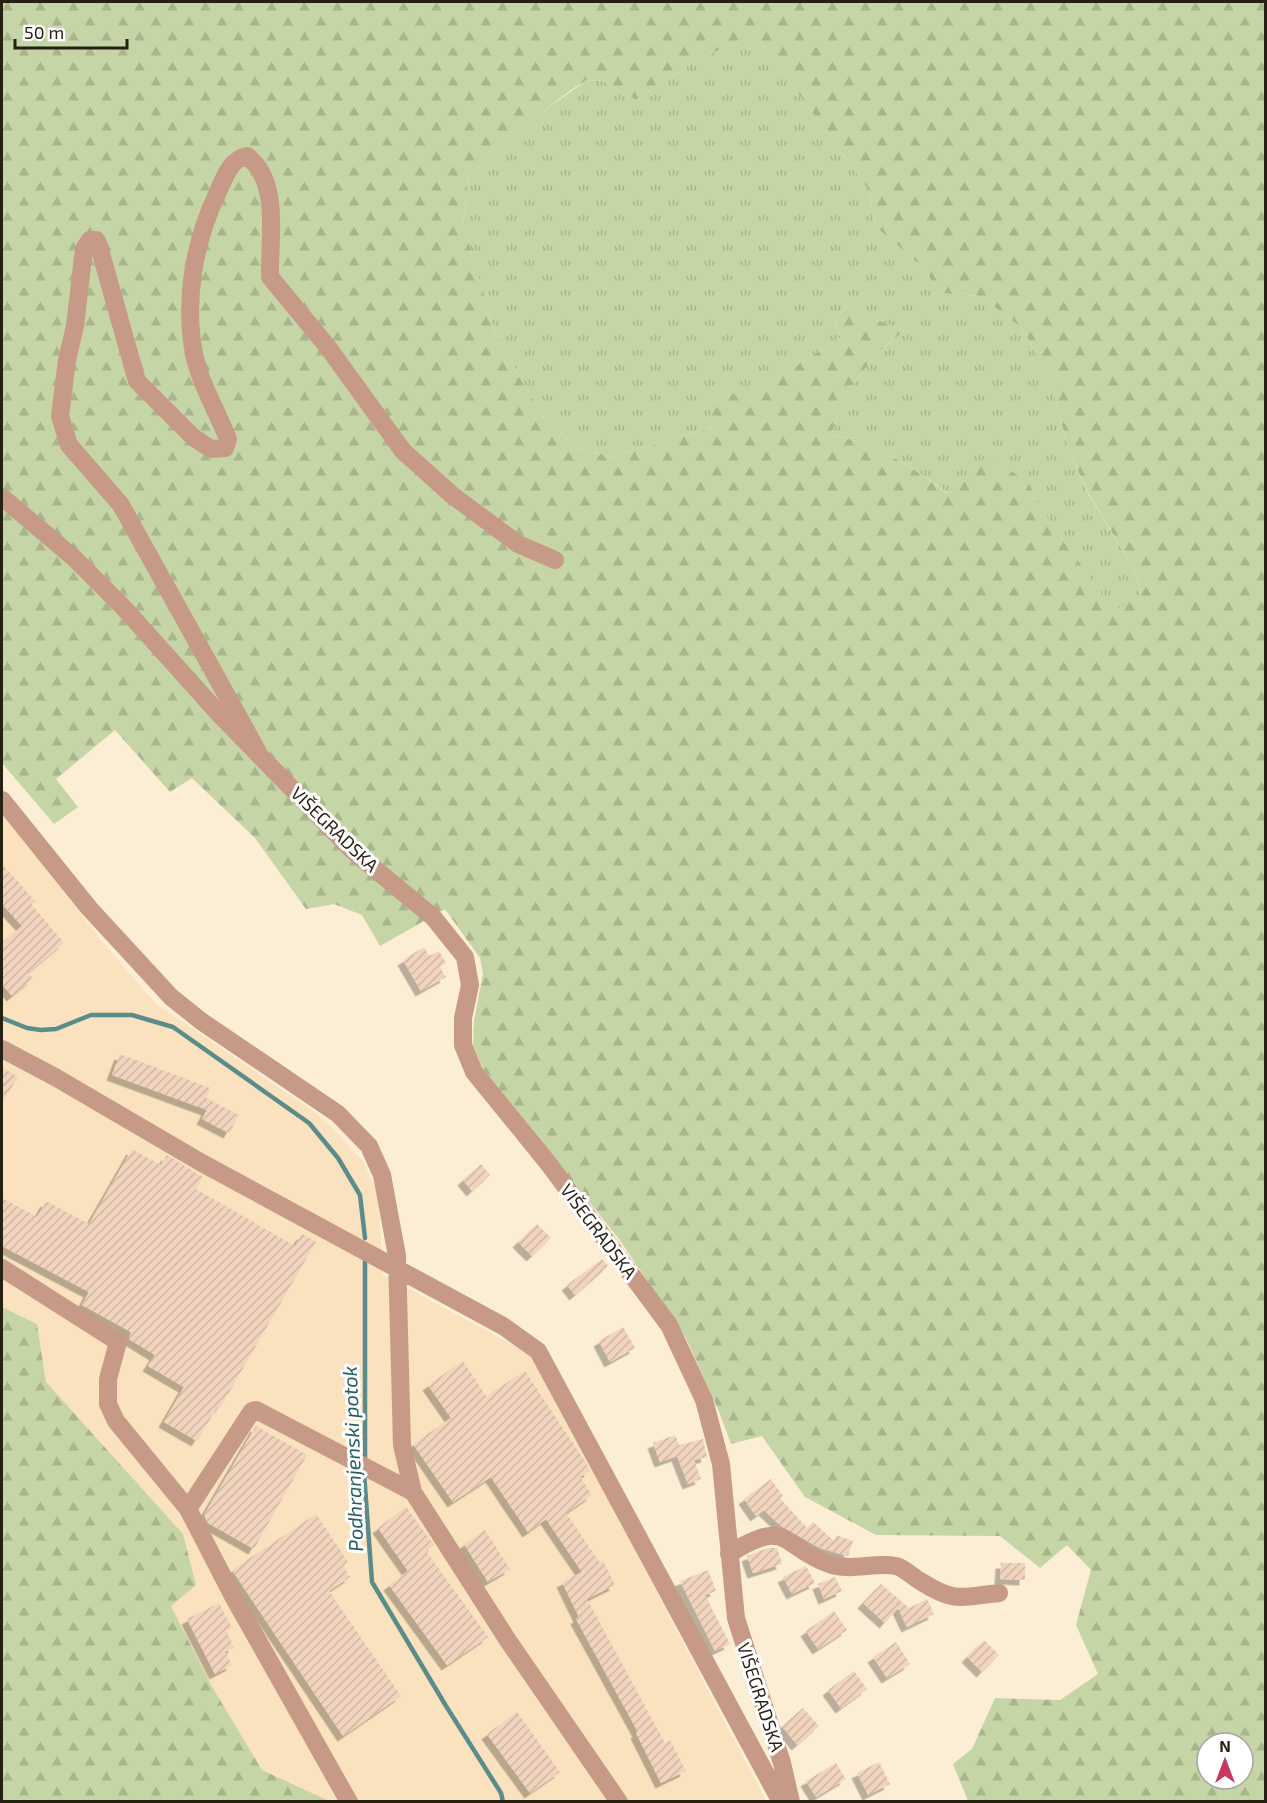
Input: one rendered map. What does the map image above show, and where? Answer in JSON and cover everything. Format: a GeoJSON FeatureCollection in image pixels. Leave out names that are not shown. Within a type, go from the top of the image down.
{"type":"FeatureCollection","features":[{"type":"Feature","properties":{"kind":"street"},"geometry":{"type":"LineString","coordinates":[[258,752],[122,506],[69,445],[60,416],[75,326],[84,249],[90,240],[96,240],[98,243],[137,381],[193,437],[211,449],[225,447],[228,439],[195,356],[189,316],[202,228],[230,167],[239,158],[247,156],[257,164],[265,176],[270,208],[270,277],[327,346],[404,451],[452,495],[518,544],[555,560]]}},
{"type":"Feature","properties":{"kind":"street"},"geometry":{"type":"LineString","coordinates":[[2,496],[74,558],[124,608],[198,693],[258,752]]}},
{"type":"Feature","properties":{"kind":"street","name":"VIŠEGRADSKA"},"geometry":{"type":"LineString","coordinates":[[258,752],[353,851],[433,917],[465,957],[470,985],[463,1018],[463,1045],[474,1072],[548,1163],[662,1316],[688,1362],[704,1400],[721,1464],[736,1618],[782,1763],[791,1802]]}},
{"type":"Feature","properties":{"kind":"street"},"geometry":{"type":"LineString","coordinates":[[2,800],[89,908],[171,997],[201,1021],[338,1114],[369,1146],[382,1175],[397,1257],[402,1445],[413,1492],[507,1639],[619,1802]]}},
{"type":"Feature","properties":{"kind":"street"},"geometry":{"type":"LineString","coordinates":[[2,1049],[56,1077],[202,1163],[503,1326],[538,1351],[781,1802]]}},
{"type":"Feature","properties":{"kind":"street"},"geometry":{"type":"LineString","coordinates":[[2,1268],[118,1342],[108,1379],[108,1404],[116,1421],[188,1509],[234,1598],[349,1802]]}},
{"type":"Feature","properties":{"kind":"street"},"geometry":{"type":"LineString","coordinates":[[188,1509],[252,1411],[413,1492]]}},
{"type":"Feature","properties":{"kind":"street"},"geometry":{"type":"LineString","coordinates":[[729,1554],[764,1536],[780,1535],[815,1559],[835,1566],[881,1564],[900,1567],[943,1595],[955,1598],[999,1593]]}},
{"type":"Feature","properties":{"kind":"shaded area"},"geometry":{"type":"Polygon","coordinates":[[[2,810],[96,934],[155,1003],[313,1111],[331,1126],[364,1163],[378,1195],[383,1275],[533,1356],[766,1801],[329,1801],[262,1770],[211,1685],[171,1606],[183,1534],[46,1382],[37,1324],[2,1307],[2,810]]]}},
{"type":"Feature","properties":{"kind":"green space"},"geometry":{"type":"Polygon","coordinates":[[[2,2],[1265,2],[1265,1801],[968,1801],[953,1764],[972,1749],[995,1698],[1060,1700],[1098,1674],[1076,1625],[1091,1570],[1067,1545],[1040,1568],[1000,1536],[876,1535],[805,1497],[762,1436],[731,1444],[686,1338],[619,1239],[483,1069],[473,1045],[474,1021],[483,974],[480,958],[445,909],[380,946],[362,915],[334,904],[306,909],[255,838],[192,778],[170,792],[115,730],[56,779],[78,807],[54,824],[2,763],[2,2]],[[741,40],[697,60],[636,100],[603,81],[587,80],[522,127],[469,175],[463,223],[496,335],[542,416],[577,448],[613,457],[713,427],[708,401],[728,389],[740,399],[757,391],[841,337],[834,318],[846,307],[904,331],[878,352],[848,390],[831,435],[863,443],[893,457],[947,493],[986,457],[1028,481],[1039,506],[1114,611],[1141,594],[1135,571],[1088,492],[1069,452],[1050,378],[1022,328],[980,296],[938,293],[926,270],[875,226],[869,190],[759,40],[741,40]]]}},
{"type":"Feature","properties":{"kind":"green space"},"geometry":{"type":"Polygon","coordinates":[[[741,40],[759,40],[869,190],[875,226],[926,270],[938,293],[980,296],[1022,328],[1050,378],[1069,452],[1088,493],[1135,571],[1141,594],[1114,612],[1039,506],[1028,482],[948,493],[893,457],[863,443],[831,435],[848,390],[878,352],[904,331],[846,307],[834,318],[841,337],[740,400],[713,427],[613,457],[577,448],[542,416],[496,335],[463,223],[469,175],[521,127],[587,80],[603,81],[636,100],[697,60],[741,40]]]}},
{"type":"Feature","properties":{"kind":"green space"},"geometry":{"type":"Polygon","coordinates":[[[2,1307],[37,1324],[46,1382],[183,1534],[196,1585],[171,1606],[211,1685],[262,1770],[329,1801],[2,1801],[2,1307]]]}},
{"type":"Feature","properties":{"kind":"building"},"geometry":{"type":"Polygon","coordinates":[[[2,864],[35,901],[31,904],[64,943],[28,973],[33,979],[12,996],[2,984],[2,943],[22,926],[2,904],[2,864]]]}},
{"type":"Feature","properties":{"kind":"building"},"geometry":{"type":"Polygon","coordinates":[[[424,947],[429,956],[439,951],[446,963],[440,967],[446,977],[421,991],[403,960],[424,947]]]}},
{"type":"Feature","properties":{"kind":"building"},"geometry":{"type":"Polygon","coordinates":[[[120,1054],[210,1088],[206,1098],[239,1115],[229,1133],[202,1119],[207,1110],[112,1075],[120,1054]]]}},
{"type":"Feature","properties":{"kind":"building"},"geometry":{"type":"Polygon","coordinates":[[[2,1067],[18,1077],[2,1103],[2,1067]]]}},
{"type":"Feature","properties":{"kind":"building"},"geometry":{"type":"Polygon","coordinates":[[[132,1149],[161,1165],[167,1155],[203,1177],[196,1189],[295,1246],[302,1234],[316,1242],[220,1408],[218,1406],[197,1441],[164,1422],[184,1387],[148,1366],[155,1355],[129,1339],[131,1332],[82,1305],[89,1292],[2,1246],[2,1198],[37,1217],[46,1201],[89,1224],[132,1149]]]}},
{"type":"Feature","properties":{"kind":"building"},"geometry":{"type":"Polygon","coordinates":[[[481,1164],[490,1175],[472,1191],[463,1180],[481,1164]]]}},
{"type":"Feature","properties":{"kind":"building"},"geometry":{"type":"Polygon","coordinates":[[[537,1224],[551,1238],[532,1256],[518,1242],[537,1224]]]}},
{"type":"Feature","properties":{"kind":"building"},"geometry":{"type":"Polygon","coordinates":[[[602,1259],[608,1266],[575,1295],[567,1285],[602,1259]]]}},
{"type":"Feature","properties":{"kind":"building"},"geometry":{"type":"Polygon","coordinates":[[[623,1327],[635,1348],[610,1362],[599,1341],[623,1327]]]}},
{"type":"Feature","properties":{"kind":"building"},"geometry":{"type":"Polygon","coordinates":[[[463,1361],[486,1396],[525,1371],[586,1463],[590,1471],[580,1477],[592,1495],[566,1513],[600,1563],[603,1561],[615,1585],[587,1599],[665,1743],[670,1740],[686,1771],[661,1783],[636,1733],[638,1732],[576,1619],[579,1617],[562,1582],[582,1572],[546,1519],[528,1532],[491,1477],[453,1502],[413,1444],[451,1418],[428,1385],[463,1361]]]}},
{"type":"Feature","properties":{"kind":"building"},"geometry":{"type":"Polygon","coordinates":[[[256,1426],[307,1455],[254,1549],[208,1523],[204,1515],[256,1426]]]}},
{"type":"Feature","properties":{"kind":"building"},"geometry":{"type":"Polygon","coordinates":[[[675,1435],[679,1445],[703,1439],[707,1457],[694,1460],[701,1479],[688,1484],[677,1456],[660,1462],[653,1443],[675,1435]]]}},
{"type":"Feature","properties":{"kind":"building"},"geometry":{"type":"Polygon","coordinates":[[[771,1479],[783,1496],[780,1498],[807,1528],[813,1522],[834,1541],[836,1535],[853,1541],[848,1556],[820,1548],[781,1526],[764,1510],[756,1516],[744,1499],[771,1479]]]}},
{"type":"Feature","properties":{"kind":"building"},"geometry":{"type":"Polygon","coordinates":[[[406,1507],[434,1545],[426,1551],[488,1637],[447,1665],[389,1585],[408,1571],[378,1528],[406,1507]]]}},
{"type":"Feature","properties":{"kind":"building"},"geometry":{"type":"Polygon","coordinates":[[[316,1514],[348,1562],[343,1566],[350,1577],[329,1591],[401,1696],[343,1736],[232,1570],[316,1514]]]}},
{"type":"Feature","properties":{"kind":"building"},"geometry":{"type":"Polygon","coordinates":[[[485,1530],[510,1569],[488,1582],[464,1544],[485,1530]]]}},
{"type":"Feature","properties":{"kind":"building"},"geometry":{"type":"Polygon","coordinates":[[[768,1548],[777,1548],[782,1564],[753,1573],[747,1556],[768,1548]]]}},
{"type":"Feature","properties":{"kind":"building"},"geometry":{"type":"Polygon","coordinates":[[[1001,1563],[1025,1563],[1025,1580],[1000,1579],[1001,1563]]]}},
{"type":"Feature","properties":{"kind":"building"},"geometry":{"type":"Polygon","coordinates":[[[806,1566],[815,1583],[792,1594],[783,1577],[806,1566]]]}},
{"type":"Feature","properties":{"kind":"building"},"geometry":{"type":"Polygon","coordinates":[[[708,1570],[716,1591],[705,1595],[730,1644],[715,1651],[680,1581],[708,1570]]]}},
{"type":"Feature","properties":{"kind":"building"},"geometry":{"type":"Polygon","coordinates":[[[835,1577],[842,1591],[824,1599],[818,1584],[835,1577]]]}},
{"type":"Feature","properties":{"kind":"building"},"geometry":{"type":"Polygon","coordinates":[[[881,1584],[909,1608],[927,1599],[934,1614],[907,1627],[898,1608],[885,1623],[863,1603],[881,1584]]]}},
{"type":"Feature","properties":{"kind":"building"},"geometry":{"type":"Polygon","coordinates":[[[219,1603],[232,1628],[226,1631],[234,1647],[225,1652],[232,1665],[215,1674],[187,1619],[219,1603]]]}},
{"type":"Feature","properties":{"kind":"building"},"geometry":{"type":"Polygon","coordinates":[[[834,1611],[847,1630],[818,1649],[806,1631],[834,1611]]]}},
{"type":"Feature","properties":{"kind":"building"},"geometry":{"type":"Polygon","coordinates":[[[984,1640],[999,1655],[982,1672],[967,1657],[984,1640]]]}},
{"type":"Feature","properties":{"kind":"building"},"geometry":{"type":"Polygon","coordinates":[[[896,1642],[910,1664],[887,1678],[873,1657],[896,1642]]]}},
{"type":"Feature","properties":{"kind":"building"},"geometry":{"type":"Polygon","coordinates":[[[854,1671],[867,1689],[841,1708],[828,1690],[854,1671]]]}},
{"type":"Feature","properties":{"kind":"building"},"geometry":{"type":"Polygon","coordinates":[[[803,1708],[819,1726],[797,1745],[782,1726],[803,1708]]]}},
{"type":"Feature","properties":{"kind":"building"},"geometry":{"type":"Polygon","coordinates":[[[517,1712],[560,1772],[530,1793],[487,1734],[517,1712]]]}},
{"type":"Feature","properties":{"kind":"building"},"geometry":{"type":"Polygon","coordinates":[[[879,1762],[890,1784],[868,1795],[857,1773],[879,1762]]]}},
{"type":"Feature","properties":{"kind":"building"},"geometry":{"type":"Polygon","coordinates":[[[836,1763],[846,1779],[816,1797],[806,1781],[836,1763]]]}},
{"type":"Feature","properties":{"kind":"waterway","name":"Podhranjenski potok"},"geometry":{"type":"LineString","coordinates":[[2,1018],[27,1028],[41,1030],[56,1029],[91,1015],[132,1015],[173,1027],[309,1123],[338,1158],[360,1195],[365,1238]]}},
{"type":"Feature","properties":{"kind":"waterway","name":"Podhranjenski potok"},"geometry":{"type":"LineString","coordinates":[[365,1260],[365,1461]]}},
{"type":"Feature","properties":{"kind":"waterway","name":"Podhranjenski potok"},"geometry":{"type":"LineString","coordinates":[[364,1473],[372,1582],[501,1793],[503,1802]]}}]}
